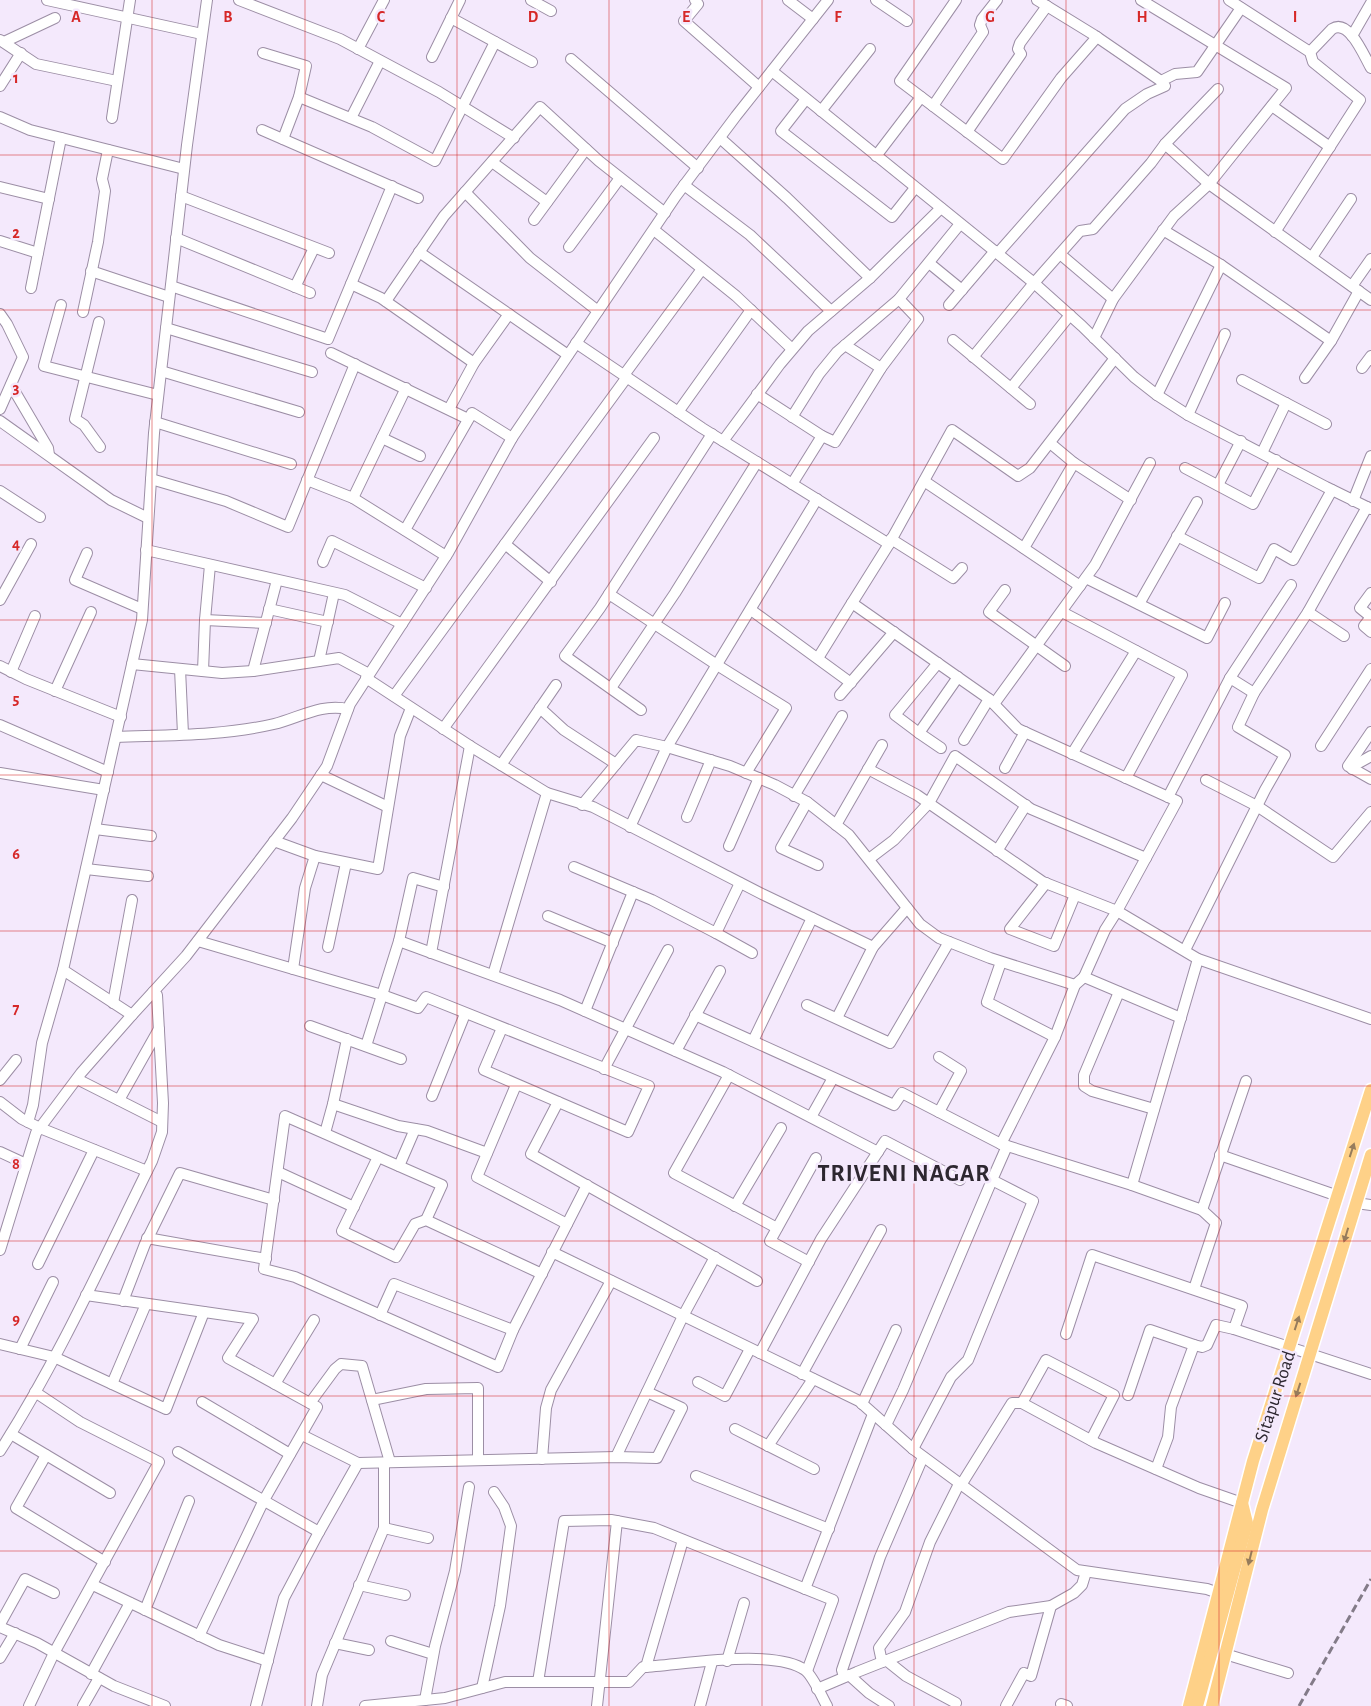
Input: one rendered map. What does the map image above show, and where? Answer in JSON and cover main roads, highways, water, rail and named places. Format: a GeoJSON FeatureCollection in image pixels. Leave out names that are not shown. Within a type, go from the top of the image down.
{"type":"FeatureCollection","features":[{"type":"Feature","properties":{"kind":"main road","name":"Sitapur Road"},"geometry":{"type":"LineString","coordinates":[[1188,1706],[1254,1461],[1371,1090]]}},
{"type":"Feature","properties":{"kind":"main road","name":"Sitapur Road"},"geometry":{"type":"LineString","coordinates":[[1212,1706],[1262,1510],[1371,1154]]}},
{"type":"Feature","properties":{"kind":"main road"},"geometry":{"type":"LineString","coordinates":[[1197,1706],[1247,1523],[1242,1503]]}},
{"type":"Feature","properties":{"kind":"main road"},"geometry":{"type":"LineString","coordinates":[[1247,1523],[1262,1510]]}},
{"type":"Feature","properties":{"kind":"railway"},"geometry":{"type":"LineString","coordinates":[[1299,1706],[1371,1579]]}},
{"type":"Feature","properties":{"kind":"district","name":"TRIVENI NAGAR"},"geometry":{"type":"Point","coordinates":[904,1173]}}]}
